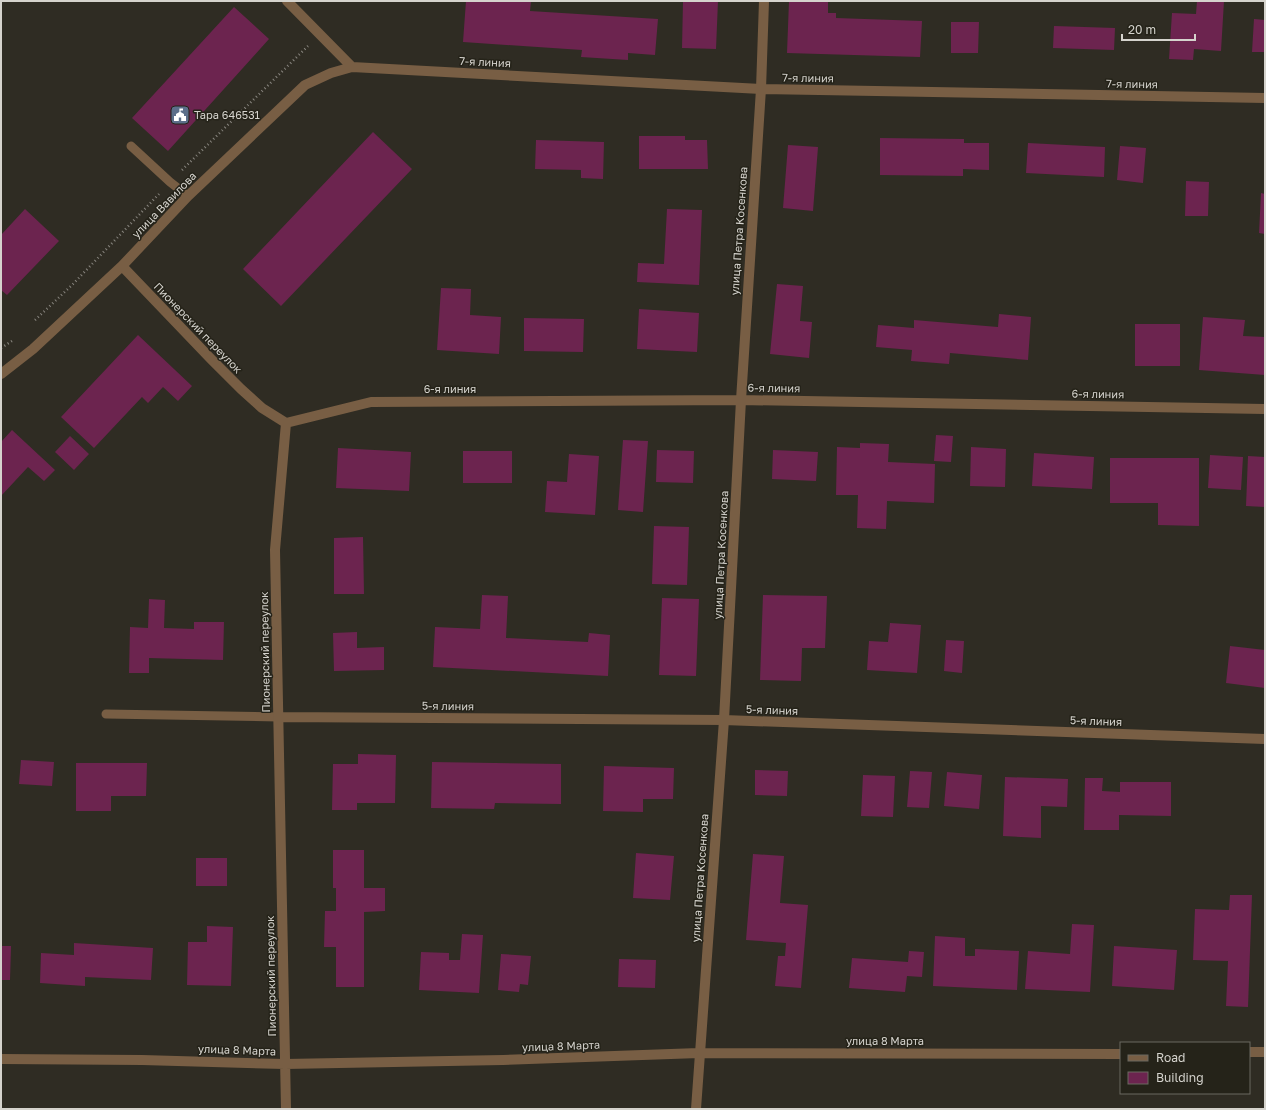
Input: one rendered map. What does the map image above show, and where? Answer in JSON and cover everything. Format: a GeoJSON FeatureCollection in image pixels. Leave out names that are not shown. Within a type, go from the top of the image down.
{"type":"FeatureCollection","features":[{"type":"Feature","properties":{"kind":"street"},"geometry":{"type":"LineString","coordinates":[[287,1],[352,67]]}},
{"type":"Feature","properties":{"kind":"street","name":"улица Петра Косенкова"},"geometry":{"type":"LineString","coordinates":[[696,1109],[724,720],[741,400],[761,89],[764,1]]}},
{"type":"Feature","properties":{"kind":"street","name":"7-я линия"},"geometry":{"type":"LineString","coordinates":[[352,67],[761,89],[1265,98]]}},
{"type":"Feature","properties":{"kind":"street","name":"улица Вавилова"},"geometry":{"type":"LineString","coordinates":[[1,374],[33,349],[122,266],[188,196],[304,85],[331,73],[352,67]]}},
{"type":"Feature","properties":{"kind":"street","name":"Пионерский переулок"},"geometry":{"type":"LineString","coordinates":[[122,266],[241,389],[262,408],[286,423],[275,550],[286,1109]]}},
{"type":"Feature","properties":{"kind":"street","name":"6-я линия"},"geometry":{"type":"LineString","coordinates":[[286,423],[371,402],[741,400],[1265,409]]}},
{"type":"Feature","properties":{"kind":"street","name":"5-я линия"},"geometry":{"type":"LineString","coordinates":[[279,717],[724,720],[1265,739]]}},
{"type":"Feature","properties":{"kind":"street"},"geometry":{"type":"LineString","coordinates":[[1250,1052],[1265,1052]]}},
{"type":"Feature","properties":{"kind":"street","name":"улица 8 Марта"},"geometry":{"type":"LineString","coordinates":[[1,1059],[142,1060],[285,1064],[699,1053],[1120,1054]]}},
{"type":"Feature","properties":{"kind":"lane"},"geometry":{"type":"LineString","coordinates":[[131,146],[170,182],[188,196]]}},
{"type":"Feature","properties":{"kind":"lane"},"geometry":{"type":"LineString","coordinates":[[106,714],[279,717]]}},
{"type":"Feature","properties":{"kind":"building"},"geometry":{"type":"Polygon","coordinates":[[[466,1],[531,1],[530,11],[658,19],[655,55],[628,53],[628,60],[581,57],[582,50],[463,42],[466,1]]]}},
{"type":"Feature","properties":{"kind":"building"},"geometry":{"type":"Polygon","coordinates":[[[683,1],[718,1],[716,49],[682,48],[683,1]]]}},
{"type":"Feature","properties":{"kind":"building"},"geometry":{"type":"Polygon","coordinates":[[[789,1],[828,1],[828,13],[836,13],[836,18],[922,21],[920,57],[787,53],[789,1]]]}},
{"type":"Feature","properties":{"kind":"building"},"geometry":{"type":"Polygon","coordinates":[[[1197,1],[1224,1],[1221,51],[1194,49],[1193,60],[1169,59],[1172,13],[1196,14],[1197,1]]]}},
{"type":"Feature","properties":{"kind":"building"},"geometry":{"type":"Polygon","coordinates":[[[234,7],[269,39],[168,151],[132,118],[234,7]]]}},
{"type":"Feature","properties":{"kind":"building"},"geometry":{"type":"Polygon","coordinates":[[[1254,19],[1265,20],[1265,52],[1252,52],[1254,19]]]}},
{"type":"Feature","properties":{"kind":"building"},"geometry":{"type":"Polygon","coordinates":[[[951,22],[979,22],[978,53],[951,53],[951,22]]]}},
{"type":"Feature","properties":{"kind":"building"},"geometry":{"type":"Polygon","coordinates":[[[1054,26],[1115,28],[1114,50],[1053,48],[1054,26]]]}},
{"type":"Feature","properties":{"kind":"building"},"geometry":{"type":"Polygon","coordinates":[[[373,132],[412,169],[281,306],[243,269],[373,132]]]}},
{"type":"Feature","properties":{"kind":"building"},"geometry":{"type":"Polygon","coordinates":[[[639,136],[685,136],[685,140],[707,140],[708,169],[639,169],[639,136]]]}},
{"type":"Feature","properties":{"kind":"building"},"geometry":{"type":"Polygon","coordinates":[[[880,138],[964,139],[964,143],[989,143],[989,170],[963,169],[963,176],[880,175],[880,138]]]}},
{"type":"Feature","properties":{"kind":"building"},"geometry":{"type":"Polygon","coordinates":[[[536,140],[604,142],[603,179],[581,178],[581,170],[535,169],[536,140]]]}},
{"type":"Feature","properties":{"kind":"building"},"geometry":{"type":"Polygon","coordinates":[[[1028,143],[1105,147],[1104,177],[1026,173],[1028,143]]]}},
{"type":"Feature","properties":{"kind":"building"},"geometry":{"type":"Polygon","coordinates":[[[788,145],[818,147],[813,211],[783,208],[788,145]]]}},
{"type":"Feature","properties":{"kind":"building"},"geometry":{"type":"Polygon","coordinates":[[[1120,146],[1146,148],[1143,183],[1117,180],[1120,146]]]}},
{"type":"Feature","properties":{"kind":"building"},"geometry":{"type":"Polygon","coordinates":[[[1186,181],[1209,182],[1208,216],[1185,216],[1186,181]]]}},
{"type":"Feature","properties":{"kind":"building"},"geometry":{"type":"Polygon","coordinates":[[[1261,193],[1265,194],[1265,234],[1259,233],[1261,193]]]}},
{"type":"Feature","properties":{"kind":"building"},"geometry":{"type":"Polygon","coordinates":[[[25,209],[59,241],[7,295],[1,290],[1,235],[25,209]]]}},
{"type":"Feature","properties":{"kind":"building"},"geometry":{"type":"Polygon","coordinates":[[[667,209],[702,210],[699,285],[637,282],[638,263],[664,264],[667,209]]]}},
{"type":"Feature","properties":{"kind":"building"},"geometry":{"type":"Polygon","coordinates":[[[777,284],[803,286],[800,321],[812,322],[809,358],[770,354],[777,284]]]}},
{"type":"Feature","properties":{"kind":"building"},"geometry":{"type":"Polygon","coordinates":[[[441,288],[471,289],[470,315],[501,317],[499,354],[437,350],[441,288]]]}},
{"type":"Feature","properties":{"kind":"building"},"geometry":{"type":"Polygon","coordinates":[[[639,309],[699,313],[697,352],[637,349],[639,309]]]}},
{"type":"Feature","properties":{"kind":"building"},"geometry":{"type":"Polygon","coordinates":[[[999,314],[1031,317],[1028,360],[950,353],[949,364],[911,361],[912,350],[876,347],[878,325],[914,328],[914,320],[998,327],[999,314]]]}},
{"type":"Feature","properties":{"kind":"building"},"geometry":{"type":"Polygon","coordinates":[[[1203,317],[1245,320],[1243,336],[1265,337],[1265,375],[1199,370],[1203,317]]]}},
{"type":"Feature","properties":{"kind":"building"},"geometry":{"type":"Polygon","coordinates":[[[524,318],[584,319],[583,352],[524,351],[524,318]]]}},
{"type":"Feature","properties":{"kind":"building"},"geometry":{"type":"Polygon","coordinates":[[[1135,324],[1180,324],[1180,366],[1135,366],[1135,324]]]}},
{"type":"Feature","properties":{"kind":"building"},"geometry":{"type":"Polygon","coordinates":[[[138,335],[192,386],[178,401],[163,387],[148,403],[142,397],[94,448],[61,417],[138,335]]]}},
{"type":"Feature","properties":{"kind":"building"},"geometry":{"type":"Polygon","coordinates":[[[12,430],[55,470],[44,481],[28,467],[1,496],[1,442],[12,430]]]}},
{"type":"Feature","properties":{"kind":"building"},"geometry":{"type":"Polygon","coordinates":[[[936,435],[953,436],[951,462],[934,461],[936,435]]]}},
{"type":"Feature","properties":{"kind":"building"},"geometry":{"type":"Polygon","coordinates":[[[70,436],[89,454],[74,470],[55,452],[70,436]]]}},
{"type":"Feature","properties":{"kind":"building"},"geometry":{"type":"Polygon","coordinates":[[[623,440],[648,441],[643,512],[618,510],[623,440]]]}},
{"type":"Feature","properties":{"kind":"building"},"geometry":{"type":"Polygon","coordinates":[[[860,443],[889,444],[888,462],[935,464],[934,503],[887,501],[886,529],[857,528],[858,495],[836,495],[837,447],[860,448],[860,443]]]}},
{"type":"Feature","properties":{"kind":"building"},"geometry":{"type":"Polygon","coordinates":[[[971,447],[1006,449],[1005,487],[970,486],[971,447]]]}},
{"type":"Feature","properties":{"kind":"building"},"geometry":{"type":"Polygon","coordinates":[[[338,448],[411,452],[409,491],[336,488],[338,448]]]}},
{"type":"Feature","properties":{"kind":"building"},"geometry":{"type":"Polygon","coordinates":[[[657,450],[694,451],[693,483],[656,482],[657,450]]]}},
{"type":"Feature","properties":{"kind":"building"},"geometry":{"type":"Polygon","coordinates":[[[773,450],[818,452],[816,481],[772,479],[773,450]]]}},
{"type":"Feature","properties":{"kind":"building"},"geometry":{"type":"Polygon","coordinates":[[[463,451],[512,451],[512,483],[463,483],[463,451]]]}},
{"type":"Feature","properties":{"kind":"building"},"geometry":{"type":"Polygon","coordinates":[[[1034,453],[1094,457],[1092,489],[1032,486],[1034,453]]]}},
{"type":"Feature","properties":{"kind":"building"},"geometry":{"type":"Polygon","coordinates":[[[569,454],[599,456],[595,515],[545,512],[547,481],[567,482],[569,454]]]}},
{"type":"Feature","properties":{"kind":"building"},"geometry":{"type":"Polygon","coordinates":[[[1210,455],[1243,457],[1241,490],[1208,488],[1210,455]]]}},
{"type":"Feature","properties":{"kind":"building"},"geometry":{"type":"Polygon","coordinates":[[[1248,456],[1265,457],[1265,507],[1246,506],[1248,456]]]}},
{"type":"Feature","properties":{"kind":"building"},"geometry":{"type":"Polygon","coordinates":[[[1110,458],[1199,458],[1199,526],[1158,525],[1158,503],[1110,503],[1110,458]]]}},
{"type":"Feature","properties":{"kind":"building"},"geometry":{"type":"Polygon","coordinates":[[[654,526],[689,527],[687,585],[652,584],[654,526]]]}},
{"type":"Feature","properties":{"kind":"building"},"geometry":{"type":"Polygon","coordinates":[[[363,537],[364,594],[334,594],[334,538],[363,537]]]}},
{"type":"Feature","properties":{"kind":"building"},"geometry":{"type":"Polygon","coordinates":[[[482,595],[508,596],[506,638],[588,642],[589,633],[610,635],[608,676],[433,667],[435,627],[480,629],[482,595]]]}},
{"type":"Feature","properties":{"kind":"building"},"geometry":{"type":"Polygon","coordinates":[[[763,595],[827,596],[825,648],[802,648],[801,681],[760,680],[763,595]]]}},
{"type":"Feature","properties":{"kind":"building"},"geometry":{"type":"Polygon","coordinates":[[[662,598],[699,599],[696,676],[659,675],[662,598]]]}},
{"type":"Feature","properties":{"kind":"building"},"geometry":{"type":"Polygon","coordinates":[[[149,599],[165,600],[164,628],[194,629],[194,622],[224,622],[223,660],[149,658],[149,673],[129,673],[130,627],[148,628],[149,599]]]}},
{"type":"Feature","properties":{"kind":"building"},"geometry":{"type":"Polygon","coordinates":[[[890,623],[921,625],[917,673],[867,670],[869,641],[888,642],[890,623]]]}},
{"type":"Feature","properties":{"kind":"building"},"geometry":{"type":"Polygon","coordinates":[[[357,632],[357,648],[384,647],[384,670],[334,671],[333,633],[357,632]]]}},
{"type":"Feature","properties":{"kind":"building"},"geometry":{"type":"Polygon","coordinates":[[[946,640],[964,641],[962,673],[944,671],[946,640]]]}},
{"type":"Feature","properties":{"kind":"building"},"geometry":{"type":"Polygon","coordinates":[[[1230,646],[1265,650],[1265,688],[1226,683],[1230,646]]]}},
{"type":"Feature","properties":{"kind":"building"},"geometry":{"type":"Polygon","coordinates":[[[358,754],[396,755],[395,803],[357,803],[357,810],[332,810],[333,764],[358,764],[358,754]]]}},
{"type":"Feature","properties":{"kind":"building"},"geometry":{"type":"Polygon","coordinates":[[[21,760],[54,762],[52,786],[19,784],[21,760]]]}},
{"type":"Feature","properties":{"kind":"building"},"geometry":{"type":"Polygon","coordinates":[[[432,762],[561,764],[561,804],[495,803],[494,809],[431,808],[432,762]]]}},
{"type":"Feature","properties":{"kind":"building"},"geometry":{"type":"Polygon","coordinates":[[[76,763],[147,763],[146,796],[111,796],[111,811],[76,811],[76,763]]]}},
{"type":"Feature","properties":{"kind":"building"},"geometry":{"type":"Polygon","coordinates":[[[604,766],[674,768],[673,799],[643,799],[643,812],[603,811],[604,766]]]}},
{"type":"Feature","properties":{"kind":"building"},"geometry":{"type":"Polygon","coordinates":[[[755,770],[788,771],[787,796],[755,795],[755,770]]]}},
{"type":"Feature","properties":{"kind":"building"},"geometry":{"type":"Polygon","coordinates":[[[910,771],[932,772],[929,808],[907,807],[910,771]]]}},
{"type":"Feature","properties":{"kind":"building"},"geometry":{"type":"Polygon","coordinates":[[[947,772],[982,775],[979,809],[944,806],[947,772]]]}},
{"type":"Feature","properties":{"kind":"building"},"geometry":{"type":"Polygon","coordinates":[[[863,775],[895,776],[893,817],[861,816],[863,775]]]}},
{"type":"Feature","properties":{"kind":"building"},"geometry":{"type":"Polygon","coordinates":[[[1005,777],[1068,779],[1067,807],[1041,806],[1041,838],[1003,836],[1005,777]]]}},
{"type":"Feature","properties":{"kind":"building"},"geometry":{"type":"Polygon","coordinates":[[[1085,778],[1103,778],[1102,791],[1120,792],[1120,782],[1171,782],[1171,816],[1119,815],[1119,830],[1084,830],[1085,778]]]}},
{"type":"Feature","properties":{"kind":"building"},"geometry":{"type":"Polygon","coordinates":[[[333,850],[364,850],[364,888],[385,888],[385,911],[364,912],[364,987],[336,987],[336,947],[324,947],[325,911],[336,911],[336,888],[333,888],[333,850]]]}},
{"type":"Feature","properties":{"kind":"building"},"geometry":{"type":"Polygon","coordinates":[[[636,853],[674,856],[670,900],[633,898],[636,853]]]}},
{"type":"Feature","properties":{"kind":"building"},"geometry":{"type":"Polygon","coordinates":[[[753,854],[784,856],[780,903],[808,905],[801,988],[775,986],[778,956],[785,956],[786,943],[746,940],[753,854]]]}},
{"type":"Feature","properties":{"kind":"building"},"geometry":{"type":"Polygon","coordinates":[[[196,858],[227,858],[227,886],[196,886],[196,858]]]}},
{"type":"Feature","properties":{"kind":"building"},"geometry":{"type":"Polygon","coordinates":[[[1230,895],[1252,895],[1248,1007],[1226,1006],[1228,961],[1193,960],[1195,909],[1229,910],[1230,895]]]}},
{"type":"Feature","properties":{"kind":"building"},"geometry":{"type":"Polygon","coordinates":[[[1072,924],[1094,925],[1090,992],[1025,989],[1028,951],[1070,954],[1072,924]]]}},
{"type":"Feature","properties":{"kind":"building"},"geometry":{"type":"Polygon","coordinates":[[[207,926],[233,927],[231,986],[187,985],[188,942],[207,942],[207,926]]]}},
{"type":"Feature","properties":{"kind":"building"},"geometry":{"type":"Polygon","coordinates":[[[462,934],[483,935],[479,993],[419,990],[421,952],[449,953],[449,960],[460,960],[462,934]]]}},
{"type":"Feature","properties":{"kind":"building"},"geometry":{"type":"Polygon","coordinates":[[[935,936],[965,938],[965,956],[975,956],[975,949],[1019,951],[1017,990],[933,986],[935,936]]]}},
{"type":"Feature","properties":{"kind":"building"},"geometry":{"type":"Polygon","coordinates":[[[74,943],[153,948],[151,980],[85,977],[85,986],[40,983],[41,953],[74,955],[74,943]]]}},
{"type":"Feature","properties":{"kind":"building"},"geometry":{"type":"Polygon","coordinates":[[[1,946],[11,946],[10,980],[1,980],[1,946]]]}},
{"type":"Feature","properties":{"kind":"building"},"geometry":{"type":"Polygon","coordinates":[[[1114,946],[1177,950],[1174,990],[1112,986],[1114,946]]]}},
{"type":"Feature","properties":{"kind":"building"},"geometry":{"type":"Polygon","coordinates":[[[909,951],[924,952],[922,977],[907,976],[905,992],[849,988],[852,958],[908,962],[909,951]]]}},
{"type":"Feature","properties":{"kind":"building"},"geometry":{"type":"Polygon","coordinates":[[[501,954],[531,956],[528,985],[520,984],[519,992],[498,990],[501,954]]]}},
{"type":"Feature","properties":{"kind":"building"},"geometry":{"type":"Polygon","coordinates":[[[619,959],[656,960],[655,988],[618,987],[619,959]]]}},
{"type":"Feature","properties":{"kind":"place","name":"Тара 646531"},"geometry":{"type":"Point","coordinates":[180,115]}}]}
